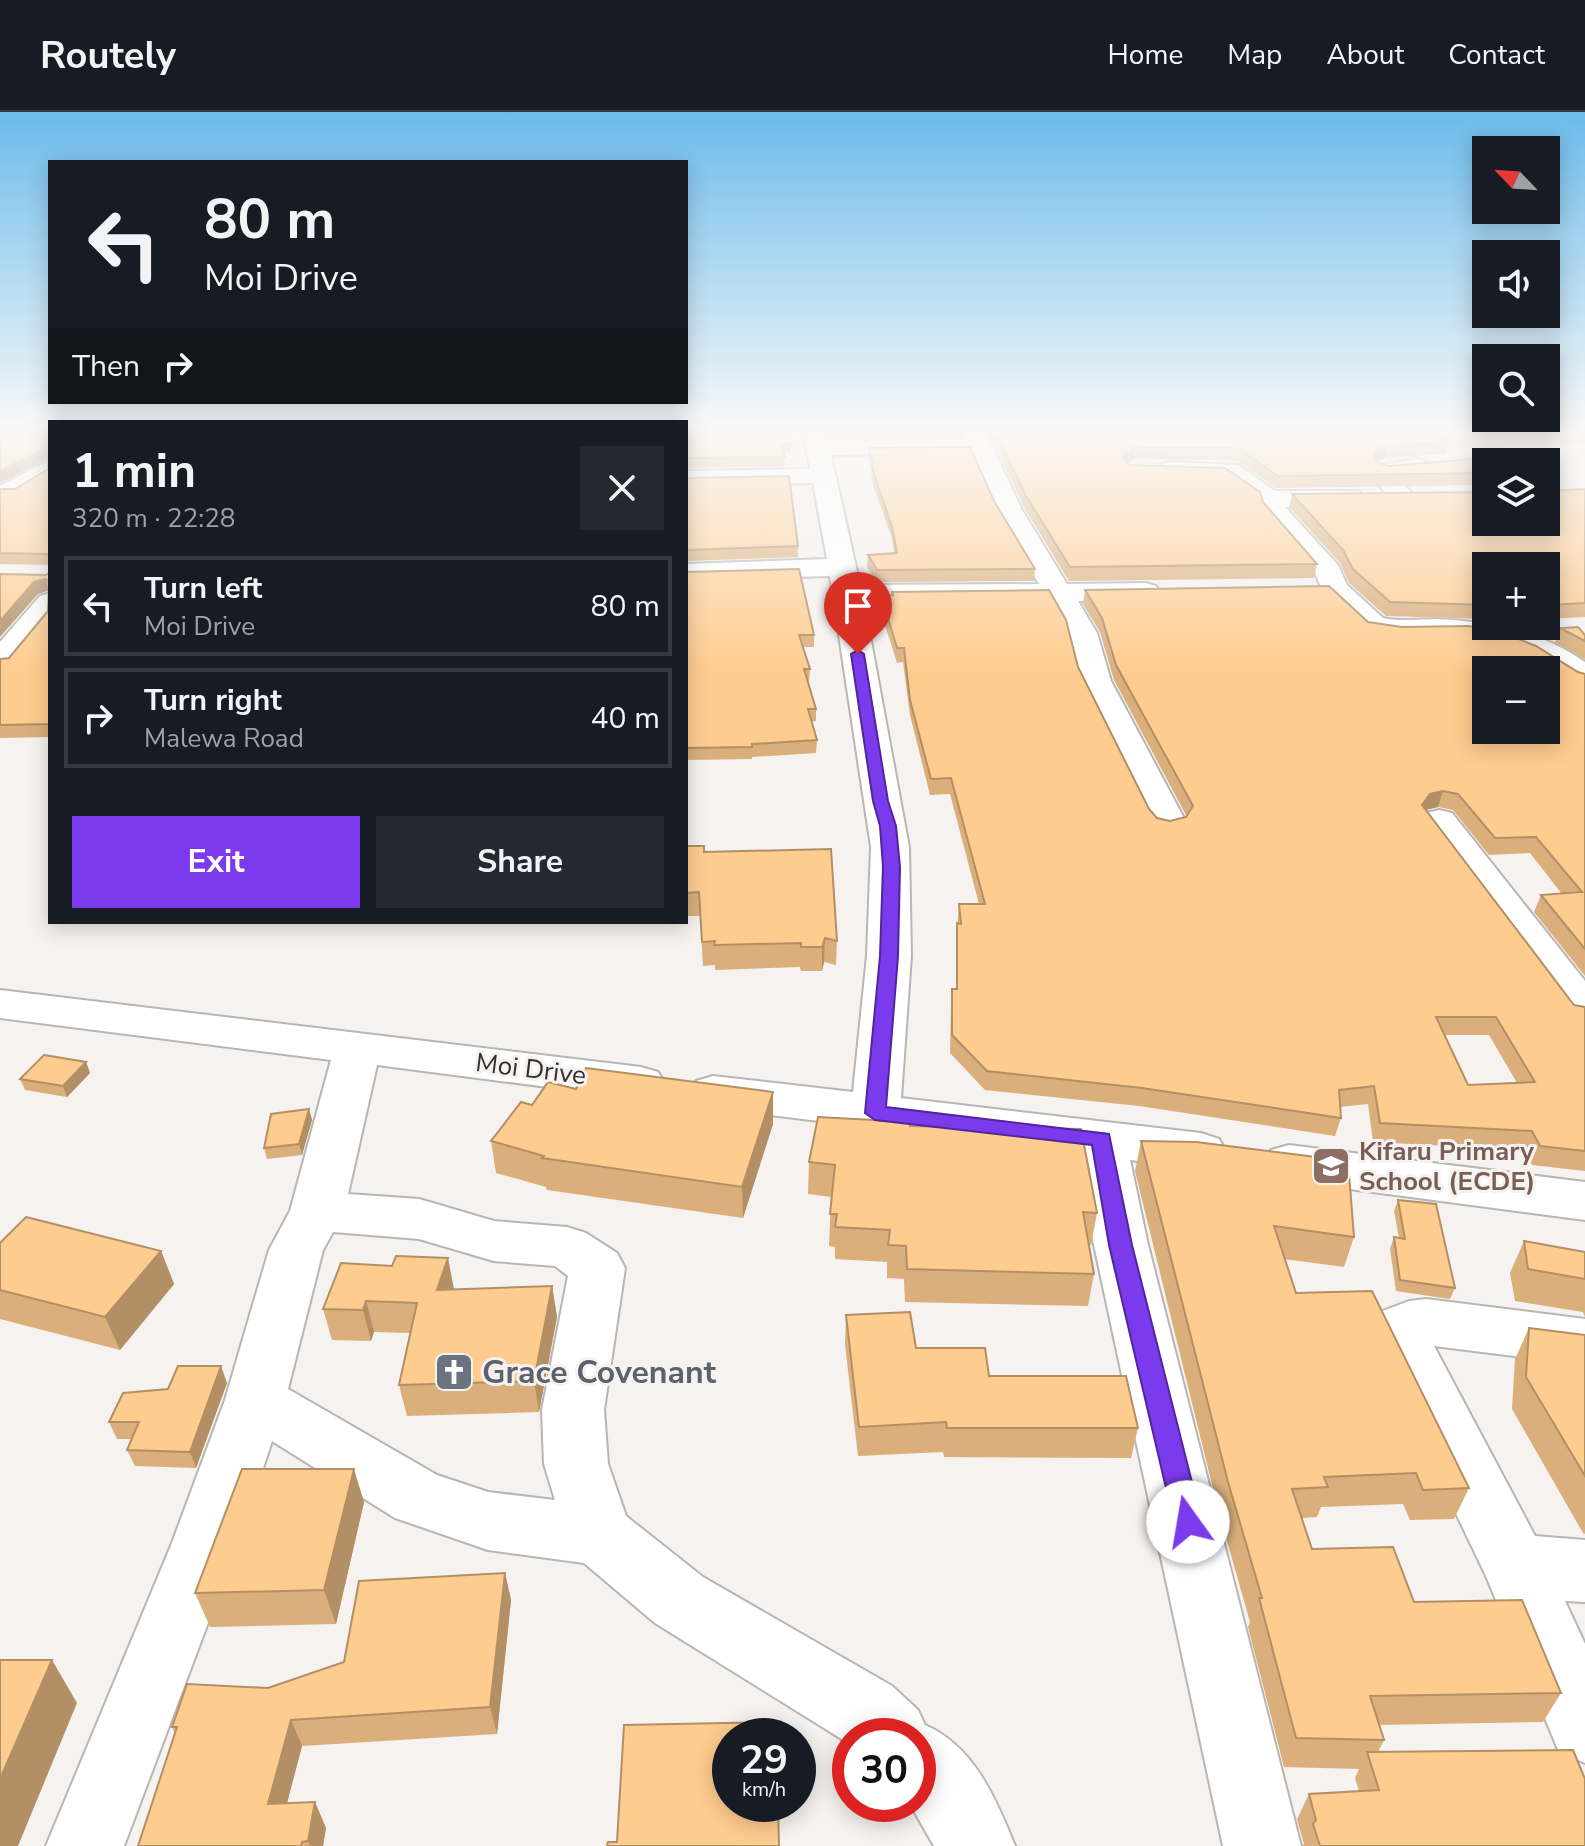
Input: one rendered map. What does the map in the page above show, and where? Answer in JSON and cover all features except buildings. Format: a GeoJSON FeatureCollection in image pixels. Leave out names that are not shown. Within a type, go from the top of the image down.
{"type":"FeatureCollection","features":[{"type":"Feature","properties":{"kind":"street"},"geometry":{"type":"LineString","coordinates":[[830,510],[888,826],[892,867],[889,956],[875,1113]]}},
{"type":"Feature","properties":{"kind":"street"},"geometry":{"type":"LineString","coordinates":[[1009,510],[1082,633],[1095,681],[1168,824]]}},
{"type":"Feature","properties":{"kind":"street"},"geometry":{"type":"LineString","coordinates":[[1274,510],[1334,580],[1322,589],[1376,627],[1472,629]]}},
{"type":"Feature","properties":{"kind":"street"},"geometry":{"type":"LineString","coordinates":[[688,572],[1057,592],[1168,592]]}},
{"type":"Feature","properties":{"kind":"street"},"geometry":{"type":"LineString","coordinates":[[0,661],[48,604]]}},
{"type":"Feature","properties":{"kind":"street"},"geometry":{"type":"LineString","coordinates":[[1509,640],[1564,660],[1585,677]]}},
{"type":"Feature","properties":{"kind":"street"},"geometry":{"type":"LineString","coordinates":[[1439,821],[1585,1011]]}},
{"type":"Feature","properties":{"kind":"street","name":"Moi Drive"},"geometry":{"type":"LineString","coordinates":[[0,1004],[1585,1201]]}},
{"type":"Feature","properties":{"kind":"street"},"geometry":{"type":"LineString","coordinates":[[85,1846],[205,1543],[255,1400],[296,1250],[317,1211],[358,1047]]}},
{"type":"Feature","properties":{"kind":"street"},"geometry":{"type":"LineString","coordinates":[[1102,1139],[1107,1184],[1262,1846]]}},
{"type":"Feature","properties":{"kind":"street"},"geometry":{"type":"LineString","coordinates":[[317,1211],[419,1219],[494,1241],[567,1247],[597,1268],[573,1410],[576,1464],[599,1535]]}},
{"type":"Feature","properties":{"kind":"street"},"geometry":{"type":"LineString","coordinates":[[1585,1342],[1426,1322],[1400,1328],[1400,1336],[1429,1397],[1515,1566],[1585,1726]]}},
{"type":"Feature","properties":{"kind":"street"},"geometry":{"type":"LineString","coordinates":[[255,1400],[418,1498],[488,1521],[599,1535],[679,1600],[872,1718]]}},
{"type":"Feature","properties":{"kind":"street"},"geometry":{"type":"LineString","coordinates":[[1515,1566],[1585,1571]]}},
{"type":"Feature","properties":{"kind":"street"},"geometry":{"type":"LineString","coordinates":[[936,1776],[942,1782],[976,1846]]}},
{"type":"Feature","properties":{"kind":"place","name":"Kifaru Primary School (ECDE)"},"geometry":{"type":"Point","coordinates":[1331,1166]}},
{"type":"Feature","properties":{"kind":"place","name":"Grace Covenant"},"geometry":{"type":"Point","coordinates":[454,1372]}},
{"type":"Feature","properties":{"kind":"route"},"geometry":{"type":"LineString","coordinates":[[858,654],[881,801],[888,826],[892,867],[889,956],[875,1113],[1102,1139],[1107,1184],[1188,1522]]}}]}
